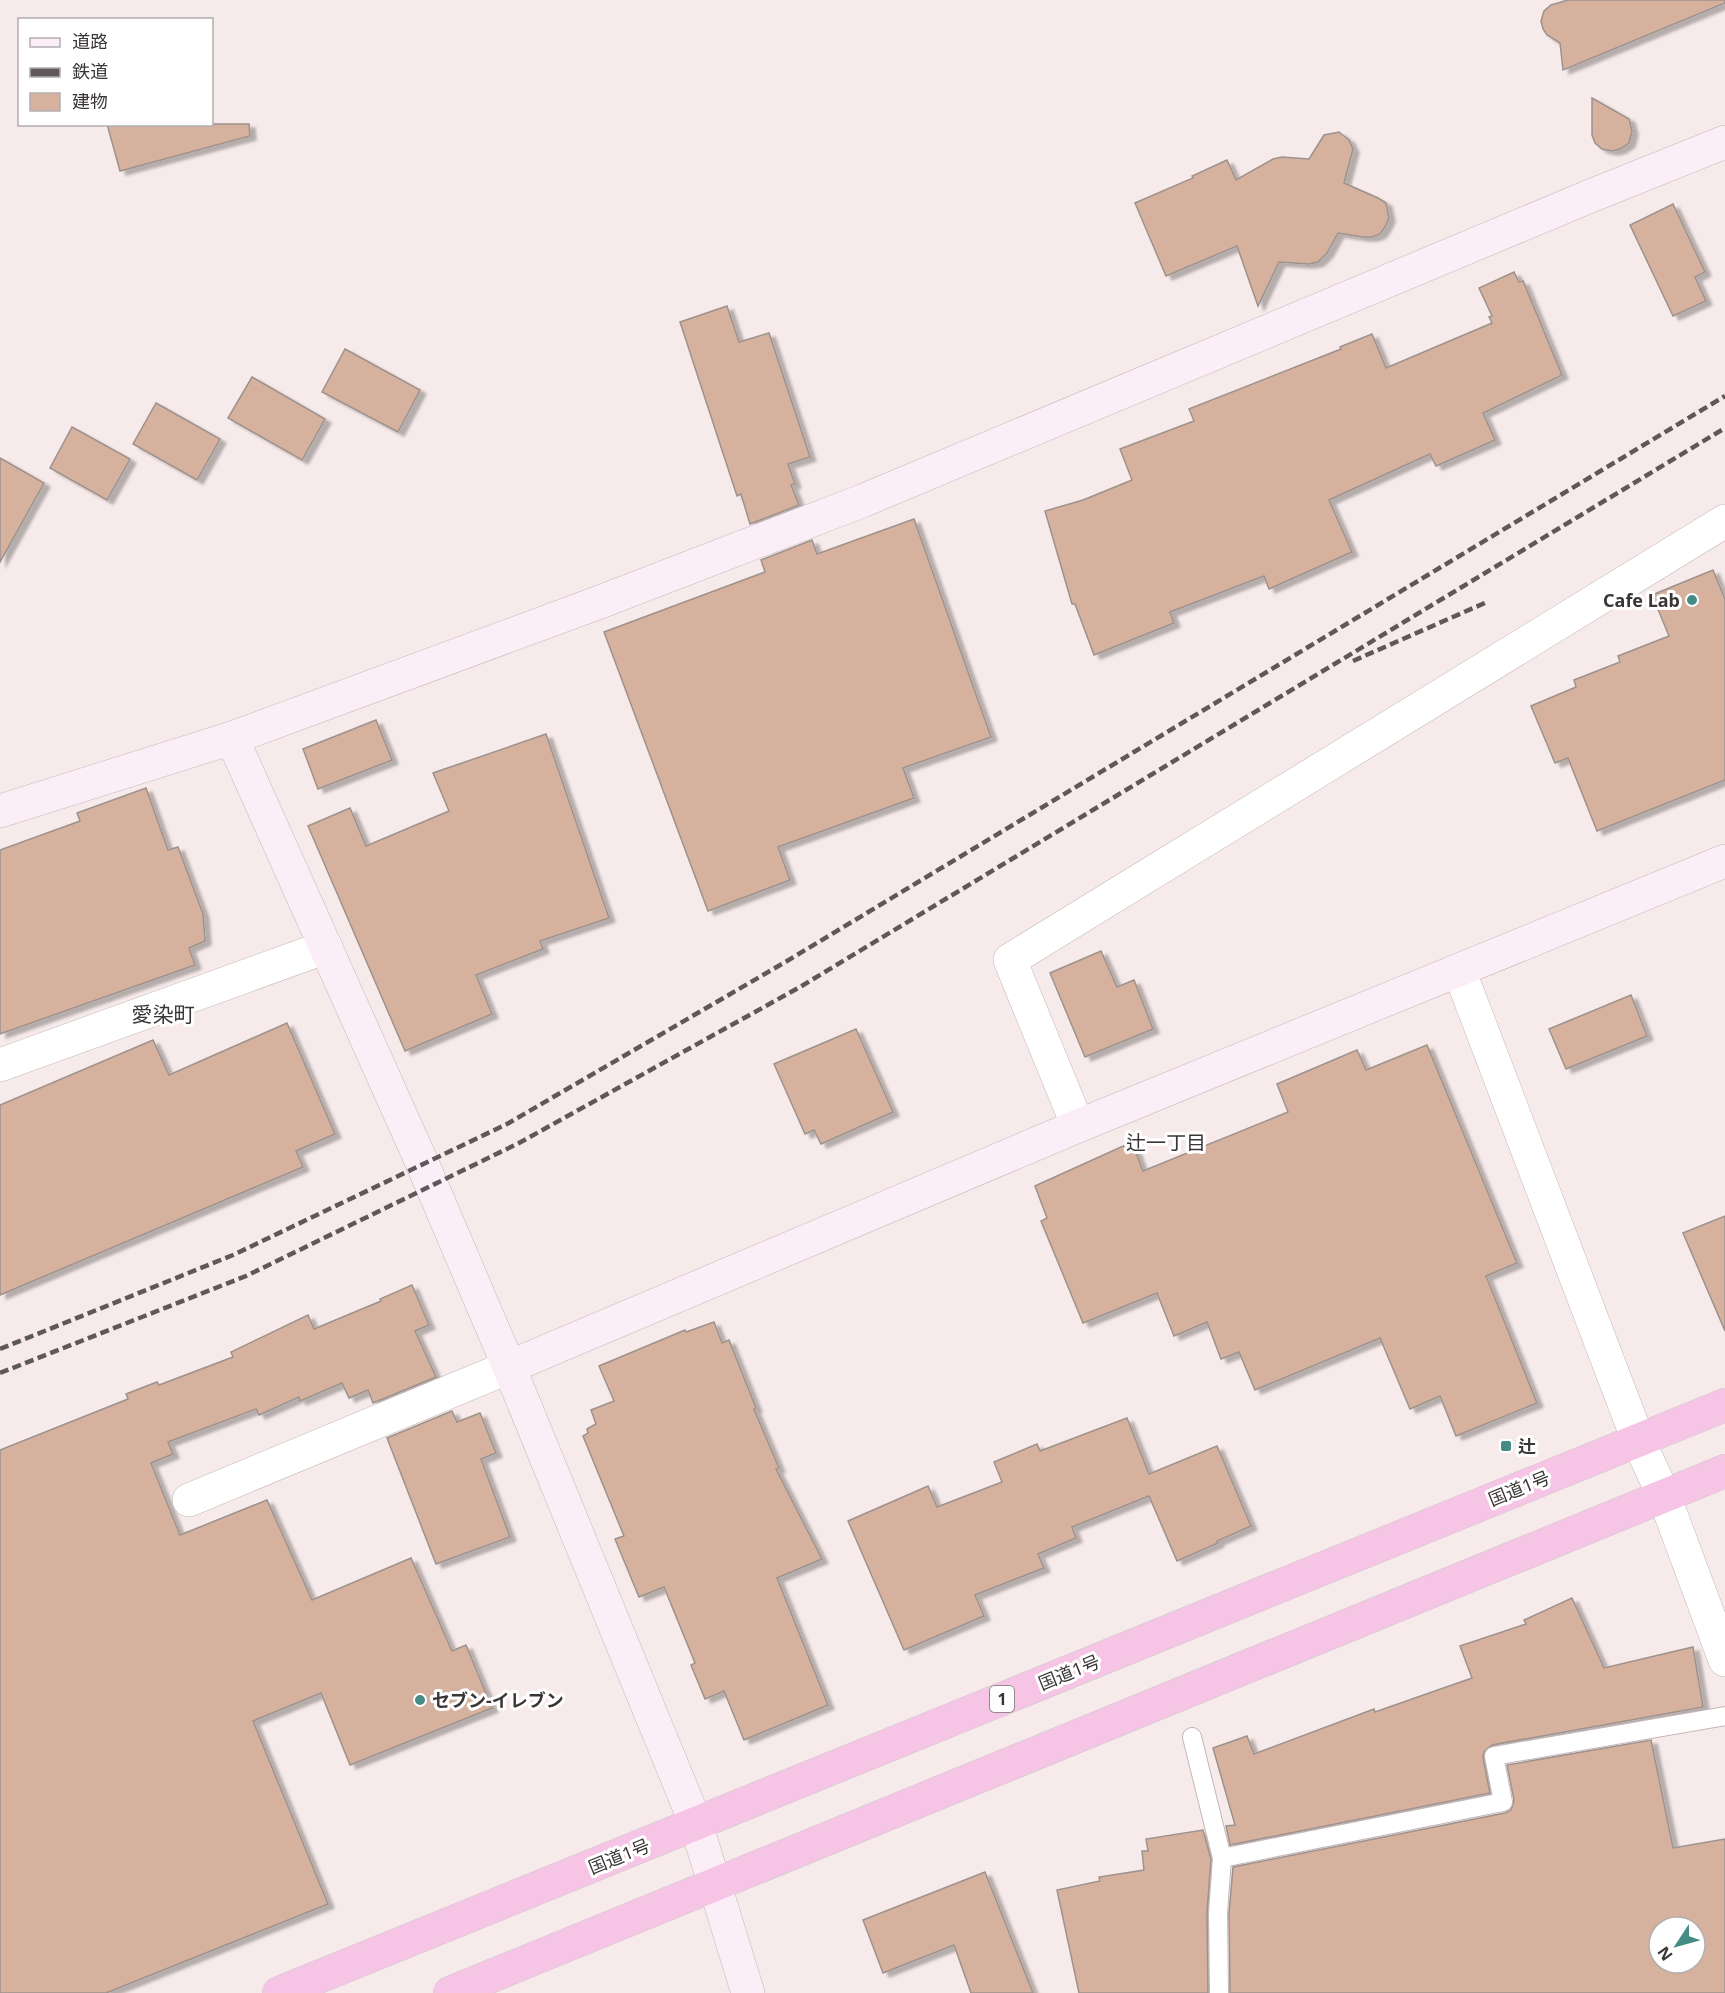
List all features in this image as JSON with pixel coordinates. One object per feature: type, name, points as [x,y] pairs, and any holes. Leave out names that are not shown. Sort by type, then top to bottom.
[{"type":"highway","name":"国道1号","points":[[279,1993],[1725,1405]]},
{"type":"highway","points":[[450,1993],[1725,1471]]},
{"type":"street","points":[[0,811],[232,738],[588,606],[862,501],[1588,197],[1725,142]]},
{"type":"street","points":[[1078,1126],[1010,960],[1725,520]]},
{"type":"street","points":[[232,738],[423,1165],[509,1366],[696,1824],[748,1993]]},
{"type":"street","points":[[189,1500],[1078,1126],[1725,861]]},
{"type":"street","points":[[0,1065],[326,947]]},
{"type":"street","points":[[1459,970],[1638,1440],[1664,1496],[1725,1660]]},
{"type":"lane","points":[[1222,1858],[1503,1802],[1494,1756],[1725,1716]]},
{"type":"lane","points":[[1192,1737],[1222,1858],[1218,1913],[1219,1993]]},
{"type":"building","points":[[1568,0],[1725,0],[1725,3],[1563,70],[1560,43],[1547,35],[1541,21],[1544,11],[1551,5]]},
{"type":"building","points":[[1592,98],[1629,119],[1632,131],[1629,143],[1612,151],[1602,149],[1595,143],[1592,135]]},
{"type":"building","points":[[249,124],[250,136],[120,171],[108,126]]},
{"type":"building","points":[[1339,132],[1349,140],[1353,149],[1344,183],[1386,203],[1389,218],[1380,234],[1363,237],[1338,233],[1327,253],[1318,262],[1309,264],[1279,262],[1258,306],[1237,246],[1166,276],[1135,203],[1193,178],[1192,176],[1227,160],[1236,180],[1273,159],[1282,157],[1309,159],[1324,135]]},
{"type":"building","points":[[1673,204],[1705,272],[1695,277],[1706,301],[1673,316],[1630,225]]},
{"type":"building","points":[[1514,272],[1519,282],[1523,281],[1562,375],[1483,413],[1495,440],[1436,466],[1430,454],[1329,500],[1352,552],[1269,589],[1264,576],[1170,612],[1174,623],[1094,655],[1075,604],[1072,604],[1045,511],[1083,500],[1132,480],[1120,449],[1194,421],[1189,409],[1341,349],[1340,347],[1372,334],[1386,368],[1492,323],[1489,317],[1492,316],[1479,288]]},
{"type":"building","points":[[727,306],[739,342],[769,333],[810,457],[788,464],[795,484],[791,485],[799,505],[750,524],[741,494],[737,496],[680,322]]},
{"type":"building","points":[[345,349],[420,390],[398,432],[322,392]]},
{"type":"building","points":[[252,377],[325,419],[302,460],[228,418]]},
{"type":"building","points":[[156,403],[220,439],[197,480],[133,444]]},
{"type":"building","points":[[72,427],[130,459],[107,500],[50,468]]},
{"type":"building","points":[[0,458],[44,483],[0,562]]},
{"type":"building","points":[[914,519],[991,737],[903,768],[914,798],[778,847],[790,880],[708,911],[604,632],[765,572],[761,560],[812,540],[817,554]]},
{"type":"building","points":[[1713,570],[1725,599],[1725,780],[1597,831],[1568,758],[1555,763],[1531,706],[1576,687],[1574,680],[1620,662],[1618,656],[1669,636],[1652,595]]},
{"type":"building","points":[[376,720],[392,760],[318,789],[303,749]]},
{"type":"building","points":[[546,734],[609,918],[540,941],[543,949],[476,975],[492,1014],[405,1051],[308,826],[350,808],[366,846],[449,811],[433,773]]},
{"type":"building","points":[[146,788],[168,850],[178,847],[203,914],[205,941],[189,948],[195,965],[0,1034],[0,850],[80,821],[77,813]]},
{"type":"building","points":[[1101,951],[1117,987],[1134,980],[1153,1029],[1085,1057],[1050,973]]},
{"type":"building","points":[[1631,995],[1647,1036],[1566,1069],[1549,1029]]},
{"type":"building","points":[[287,1023],[335,1134],[296,1151],[303,1167],[0,1295],[0,1105],[153,1040],[169,1075]]},
{"type":"building","points":[[856,1029],[893,1112],[821,1144],[814,1130],[805,1134],[774,1064]]},
{"type":"building","points":[[1427,1045],[1517,1263],[1486,1276],[1537,1403],[1456,1436],[1440,1396],[1410,1409],[1380,1338],[1255,1390],[1239,1352],[1221,1359],[1207,1322],[1174,1336],[1157,1293],[1083,1323],[1041,1221],[1047,1218],[1035,1186],[1132,1142],[1143,1171],[1288,1112],[1277,1084],[1357,1050],[1366,1070]]},
{"type":"building","points":[[1725,1216],[1725,1331],[1683,1233]]},
{"type":"building","points":[[412,1285],[429,1325],[415,1331],[436,1377],[373,1403],[368,1390],[349,1398],[342,1383],[300,1401],[299,1397],[259,1415],[256,1409],[168,1442],[173,1454],[151,1463],[180,1535],[267,1500],[312,1600],[411,1558],[452,1651],[466,1645],[492,1708],[350,1765],[321,1693],[253,1721],[328,1904],[106,1993],[0,1993],[0,1450],[128,1399],[126,1394],[157,1382],[159,1385],[233,1357],[231,1352],[308,1315],[314,1329],[381,1301],[380,1299]]},
{"type":"building","points":[[714,1322],[722,1343],[729,1340],[756,1408],[754,1409],[779,1468],[776,1469],[822,1559],[777,1578],[828,1705],[744,1740],[724,1691],[705,1699],[691,1665],[695,1663],[664,1587],[639,1597],[615,1539],[624,1536],[583,1436],[588,1433],[587,1429],[596,1424],[591,1410],[614,1401],[599,1366],[685,1330],[686,1332]]},
{"type":"building","points":[[452,1411],[457,1422],[480,1413],[496,1453],[481,1459],[510,1537],[436,1564],[387,1438]]},
{"type":"building","points":[[1127,1418],[1149,1474],[1217,1446],[1251,1526],[1177,1561],[1149,1496],[1072,1527],[1076,1538],[1038,1554],[1044,1568],[975,1595],[984,1616],[904,1650],[848,1521],[928,1486],[937,1507],[1002,1482],[994,1462],[1037,1444],[1040,1451]]},
{"type":"building","points":[[1572,1598],[1604,1668],[1693,1647],[1703,1707],[1492,1745],[1484,1752],[1483,1758],[1490,1793],[1230,1845],[1226,1826],[1235,1825],[1213,1748],[1247,1736],[1254,1754],[1374,1709],[1375,1712],[1472,1678],[1460,1646],[1526,1624],[1524,1620]]},
{"type":"building","points":[[1651,1740],[1673,1848],[1725,1839],[1725,1993],[1230,1993],[1229,1913],[1233,1867],[1505,1813],[1511,1810],[1514,1800],[1507,1765]]},
{"type":"building","points":[[1203,1830],[1211,1859],[1207,1913],[1208,1993],[1079,1993],[1057,1890],[1100,1881],[1099,1877],[1144,1870],[1142,1851],[1148,1851],[1146,1839]]},
{"type":"building","points":[[985,1872],[1033,1993],[971,1993],[954,1945],[883,1973],[863,1920]]},
{"type":"railway","points":[[0,1349],[233,1255],[507,1124],[787,961],[1725,396]]},
{"type":"railway","points":[[0,1373],[246,1276],[519,1143],[800,987],[1725,428]]},
{"type":"railway","points":[[1353,661],[1487,602]]},
{"type":"place","name":"Cafe Lab","points":[[1692,600]]},
{"type":"place","name":"辻","points":[[1506,1446]]},
{"type":"place","name":"セブン-イレブン","points":[[420,1700]]},
{"type":"district","name":"愛染町","points":[[163,1014]]},
{"type":"district","name":"辻一丁目","points":[[1166,1142]]}]
